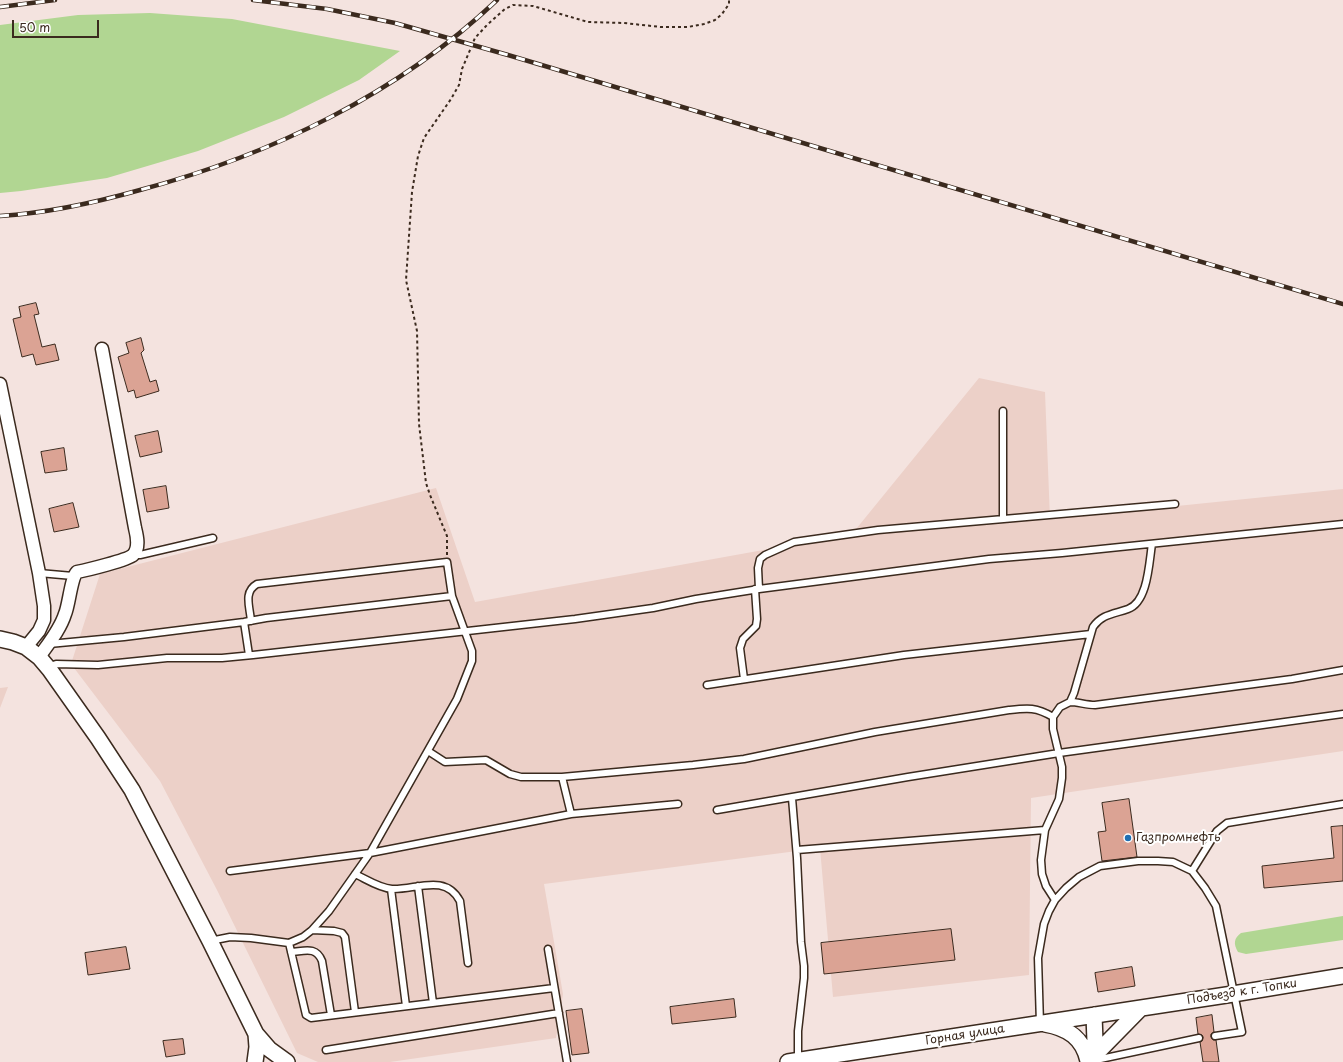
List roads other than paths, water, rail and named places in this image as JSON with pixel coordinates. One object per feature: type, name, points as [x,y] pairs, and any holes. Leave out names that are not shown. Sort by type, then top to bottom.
[{"type":"street","points":[[43,662],[48,644],[65,616],[69,604],[73,576],[77,572],[126,559],[134,555],[137,547],[137,540],[102,349]]},
{"type":"street","points":[[0,384],[39,574],[44,606],[44,620],[40,631],[26,647]]},
{"type":"street","points":[[0,639],[14,642],[26,647],[43,662],[98,738],[132,790],[256,1034],[269,1049],[287,1062]]},
{"type":"street","name":"Подъезд к г. Топки","points":[[1141,1008],[1343,976]]},
{"type":"street","points":[[1088,1062],[1141,1008]]},
{"type":"street","name":"Горная улица","points":[[793,1061],[1141,1008]]},
{"type":"street","points":[[1088,1062],[1095,1042],[1094,1015]]},
{"type":"street","points":[[1040,1024],[1057,1026],[1071,1034],[1086,1050],[1088,1062]]},
{"type":"street","points":[[255,1062],[257,1048],[256,1034]]},
{"type":"lane","points":[[1003,411],[1003,519]]},
{"type":"lane","points":[[744,679],[740,648],[743,639],[756,626],[758,568],[760,559],[765,555],[794,542],[878,530],[1175,504]]},
{"type":"lane","points":[[43,662],[56,664],[98,665],[167,658],[222,658],[575,619],[653,608],[696,598],[757,589],[989,559],[1343,524]]},
{"type":"lane","points":[[134,555],[140,555],[213,538]]},
{"type":"lane","points":[[1070,702],[1074,694],[1093,627],[1097,621],[1107,615],[1136,606],[1141,597],[1147,578],[1152,544]]},
{"type":"lane","points":[[210,941],[230,937],[252,938],[289,943],[303,937],[312,930],[329,910],[370,853],[457,699],[472,661],[472,651],[452,596],[447,562],[258,584],[251,588],[248,594],[252,621]]},
{"type":"lane","points":[[39,574],[73,576]]},
{"type":"lane","points":[[48,644],[116,638],[266,618],[452,596]]},
{"type":"lane","points":[[244,622],[249,655]]},
{"type":"lane","points":[[708,685],[904,655],[1091,634]]},
{"type":"lane","points":[[1055,900],[1046,886],[1042,874],[1041,860],[1045,830],[1059,800],[1061,789],[1062,767],[1053,729],[1053,717],[1060,707],[1070,702],[1095,705],[1292,679],[1343,670]]},
{"type":"lane","points":[[428,751],[445,762],[486,760],[510,774],[562,778],[744,759],[875,732],[1009,710],[1029,708],[1042,710],[1053,717]]},
{"type":"lane","points":[[717,810],[1059,753],[1343,714]]},
{"type":"lane","points":[[562,778],[571,814]]},
{"type":"lane","points":[[792,798],[797,850],[801,942],[804,966],[798,1031],[793,1061]]},
{"type":"lane","points":[[230,871],[370,853],[571,814],[678,804]]},
{"type":"lane","points":[[1192,871],[1217,831],[1227,823],[1343,804]]},
{"type":"lane","points":[[797,850],[1045,830]]},
{"type":"lane","points":[[1040,1024],[1038,958],[1044,924],[1055,900],[1079,877],[1100,866],[1138,860],[1173,862],[1192,871],[1216,906],[1242,1032],[1215,1036]]},
{"type":"lane","points":[[355,874],[378,885],[391,889],[438,885],[445,887],[456,894],[460,901],[468,963]]},
{"type":"lane","points":[[418,886],[433,1003]]},
{"type":"lane","points":[[391,889],[406,1006]]},
{"type":"lane","points":[[312,930],[334,931],[342,933],[345,937],[355,1012]]},
{"type":"lane","points":[[289,943],[306,1015],[311,1018],[554,988]]},
{"type":"lane","points":[[548,949],[567,1062]]},
{"type":"lane","points":[[291,952],[315,951],[319,954],[322,962],[331,1015]]},
{"type":"lane","points":[[326,1050],[558,1013]]},
{"type":"lane","points":[[1088,1062],[1199,1038]]},
{"type":"railway","points":[[0,7],[55,0]]},
{"type":"railway","points":[[253,0],[327,9],[395,23],[508,55],[1343,304]]},
{"type":"railway","points":[[0,216],[53,210],[123,195],[189,176],[237,159],[284,139],[330,117],[375,92],[418,64],[459,34],[497,0]]},
{"type":"place","name":"Газпромнефть","points":[[1128,838]]}]
